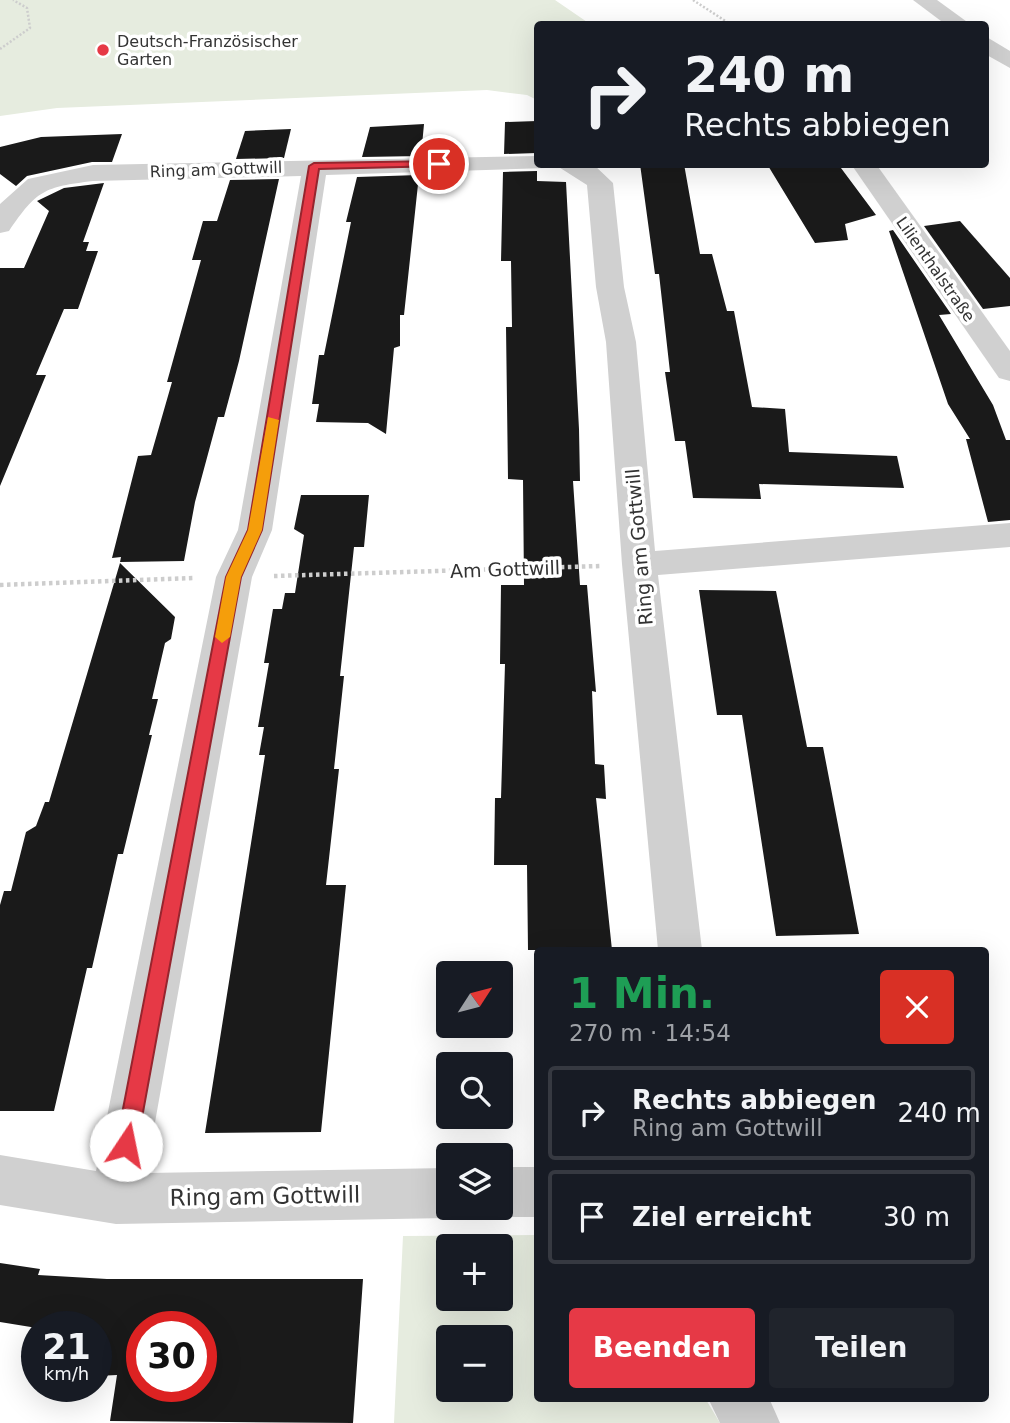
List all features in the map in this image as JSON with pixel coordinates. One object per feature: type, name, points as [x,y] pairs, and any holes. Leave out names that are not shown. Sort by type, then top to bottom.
[{"type":"street","points":[[923,0],[954,21]]},
{"type":"street","points":[[989,46],[1010,61]]},
{"type":"street","name":"Ring am Gottwill","points":[[0,225],[8,208],[24,189],[58,178],[93,173],[534,163]]},
{"type":"street","points":[[116,1199],[234,577],[255,530],[314,166]]},
{"type":"street","name":"Ring am Gottwill","points":[[577,168],[600,183],[610,287],[621,342],[639,565],[680,947]]},
{"type":"street","name":"Lilienthalstraße","points":[[866,168],[1010,373]]},
{"type":"street","points":[[639,565],[1010,535]]},
{"type":"street","name":"Ring am Gottwill","points":[[0,1180],[116,1199],[436,1193]]},
{"type":"street","points":[[513,1192],[534,1192]]},
{"type":"street","points":[[739,1402],[752,1423]]},
{"type":"path","points":[[0,49],[30,28],[27,8],[13,0]]},
{"type":"path","points":[[693,0],[725,21]]},
{"type":"path","name":"Am Gottwill","points":[[0,585],[639,565]]},
{"type":"shaded area","points":[[0,0],[555,0],[586,21],[534,21],[534,98],[527,95],[487,90],[57,108],[0,116]]},
{"type":"shaded area","points":[[513,1235],[534,1235],[534,1402],[707,1402],[720,1423],[394,1423],[403,1236],[436,1236],[436,1311],[513,1311]]},
{"type":"building","points":[[534,121],[534,153],[504,154],[505,122]]},
{"type":"building","points":[[424,124],[421,156],[362,157],[370,127]]},
{"type":"building","points":[[291,129],[284,158],[236,159],[245,131]]},
{"type":"building","points":[[122,134],[112,162],[92,162],[27,176],[16,186],[0,174],[0,147],[41,137]]},
{"type":"building","points":[[641,168],[685,168],[700,254],[712,254],[727,311],[734,311],[752,407],[785,409],[789,452],[897,456],[904,488],[759,484],[761,499],[693,498],[685,441],[675,441],[665,372],[670,372],[659,274],[655,274]]},
{"type":"building","points":[[769,168],[841,168],[876,215],[845,224],[848,240],[815,243]]},
{"type":"building","points":[[537,171],[537,181],[566,182],[579,429],[580,481],[573,481],[580,585],[587,585],[596,692],[592,691],[595,764],[604,765],[606,799],[596,798],[612,947],[534,947],[534,950],[528,950],[527,865],[494,865],[495,798],[501,798],[505,664],[500,664],[501,585],[524,585],[523,480],[508,479],[506,327],[512,327],[511,261],[501,261],[503,172]]},
{"type":"building","points":[[419,175],[404,315],[400,315],[400,346],[394,348],[386,434],[368,423],[316,422],[319,404],[312,404],[319,355],[324,355],[351,222],[346,222],[357,177]]},
{"type":"building","points":[[279,179],[239,361],[224,417],[218,417],[195,502],[184,561],[120,562],[121,557],[112,558],[138,456],[151,455],[172,382],[167,382],[201,260],[192,260],[203,221],[217,221],[230,180]]},
{"type":"building","points":[[104,183],[83,242],[89,242],[86,251],[98,251],[78,309],[64,309],[36,375],[46,375],[0,486],[0,268],[24,268],[49,211],[37,201],[64,188]]},
{"type":"building","points":[[960,221],[1010,278],[1010,306],[983,309],[924,226]]},
{"type":"building","points":[[893,230],[951,314],[939,315],[993,405],[1006,440],[1010,440],[1010,520],[988,522],[966,439],[970,439],[948,404],[889,231]]},
{"type":"building","points":[[301,495],[369,495],[364,547],[354,547],[340,676],[344,676],[334,769],[339,769],[326,885],[346,885],[321,1132],[205,1133],[265,755],[259,755],[264,727],[258,727],[269,663],[264,663],[273,609],[282,609],[285,593],[295,593],[304,535],[294,529]]},
{"type":"building","points":[[120,563],[175,617],[171,639],[165,643],[152,699],[158,699],[149,735],[152,735],[123,854],[118,854],[92,968],[87,968],[54,1111],[0,1111],[0,905],[4,891],[11,891],[26,832],[36,826],[45,802],[49,802]]},
{"type":"building","points":[[699,590],[776,591],[807,747],[823,747],[859,934],[776,936],[742,715],[717,715]]},
{"type":"building","points":[[0,1263],[40,1269],[38,1275],[107,1279],[363,1279],[353,1423],[110,1421],[117,1375],[112,1375],[112,1311],[21,1311],[21,1325],[0,1322]]},
{"type":"slow traffic","points":[[222,637],[234,577],[255,530],[273,420]]},
{"type":"place","name":"Deutsch-Französischer Garten","points":[[103,50]]},
{"type":"route","points":[[126,1145],[234,577],[255,530],[314,166],[439,164]]}]
